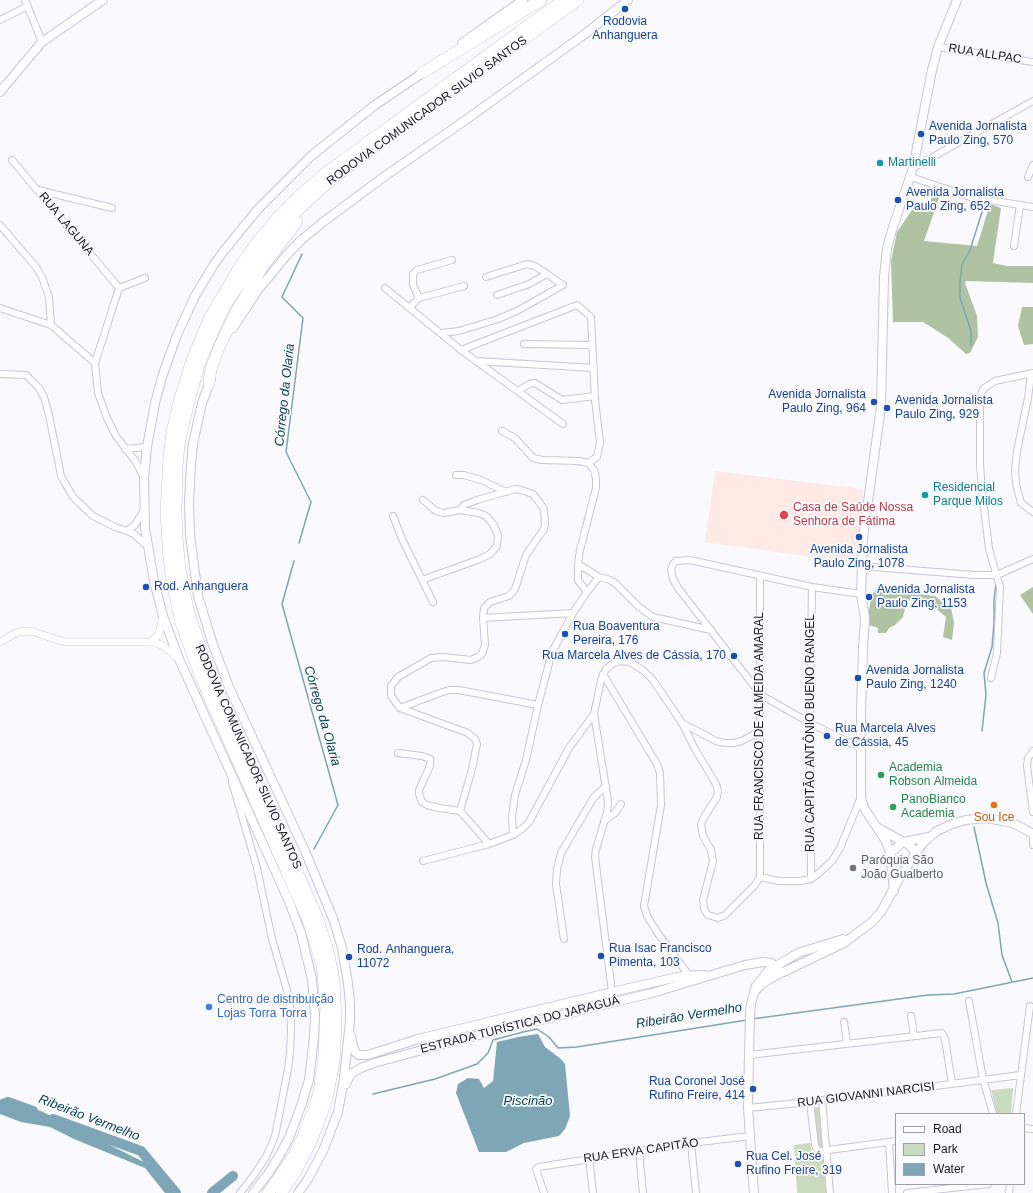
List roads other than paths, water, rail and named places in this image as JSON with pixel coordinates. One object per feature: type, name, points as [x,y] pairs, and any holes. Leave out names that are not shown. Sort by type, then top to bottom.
[{"type":"highway","points":[[422,73],[541,0]]},
{"type":"highway","name":"RODOVIA COMUNICADOR SILVIO SANTOS","points":[[268,1193],[292,1158],[303,1137],[319,1093],[324,1056],[326,1004],[322,965],[308,920],[202,680],[181,623],[172,581],[166,512],[172,432],[179,402],[192,360],[212,313],[239,268],[277,218],[300,195],[328,171],[563,0]]},
{"type":"highway","name":"RODOVIA COMUNICADOR SILVIO SANTOS","points":[[281,1193],[295,1173],[311,1142],[326,1102],[331,1080],[335,1045],[336,1023],[334,980],[328,951],[317,917],[292,857],[209,672],[194,631],[184,591],[177,539],[177,467],[189,400],[200,362],[223,310],[240,281],[267,245],[295,213],[326,184],[374,147],[578,0]]},
{"type":"highway","points":[[209,383],[210,369],[218,350],[226,332],[255,279],[286,236],[318,197],[326,184]]},
{"type":"main road","points":[[0,92],[42,42],[103,0]]},
{"type":"main road","points":[[253,1193],[268,1174],[289,1138],[301,1106],[311,1066],[315,1017],[312,979],[301,933],[288,899],[179,658],[163,616],[154,581],[145,528],[144,510],[144,478],[147,447],[155,403],[163,374],[177,335],[199,290],[223,252],[258,209],[311,156],[364,113],[523,0]]},
{"type":"main road","points":[[298,1193],[308,1179],[328,1140],[342,1096],[350,1022],[348,983],[342,948],[334,921],[305,851],[229,687],[212,642],[198,596],[190,535],[189,502],[193,444],[202,403],[221,350],[229,334],[258,290],[299,242],[353,199],[585,34],[628,0]]},
{"type":"main road","points":[[894,890],[890,853],[886,841],[864,808],[861,797],[860,748],[864,632],[860,617],[862,605],[861,566],[866,509],[882,407],[884,277],[888,248],[893,226],[911,177],[938,47],[957,0]]},
{"type":"main road","points":[[890,853],[903,842],[929,837],[952,824],[966,820],[982,818],[1003,821],[1015,824],[1033,833]]},
{"type":"main road","points":[[877,828],[903,842],[916,853]]},
{"type":"main road","points":[[745,966],[754,967],[772,975],[854,937],[872,922],[881,912],[900,877],[929,837]]},
{"type":"main road","points":[[893,872],[896,876],[900,877]]},
{"type":"main road","points":[[772,975],[776,966],[798,953],[854,937]]},
{"type":"main road","name":"ESTRADA TURÍSTICA DO JARAGUÁ","points":[[350,1022],[353,1048],[356,1053],[364,1056],[418,1038],[612,992],[691,979],[768,962],[798,953]]},
{"type":"main road","points":[[768,962],[776,966]]},
{"type":"main road","points":[[754,1193],[748,1108],[750,1014],[756,986],[778,970],[776,966]]},
{"type":"main road","name":"ESTRADA TURÍSTICA DO JARAGUÁ","points":[[342,1096],[349,1077],[356,1070],[368,1065],[459,1040],[614,1003],[691,979]]},
{"type":"street","points":[[0,20],[27,3],[42,42]]},
{"type":"street","name":"RUA ALLPAC","points":[[938,47],[1033,62]]},
{"type":"street","points":[[913,168],[1033,100]]},
{"type":"street","name":"RUA LAGUNA","points":[[12,160],[120,288]]},
{"type":"street","points":[[1028,177],[1033,165]]},
{"type":"street","points":[[911,177],[970,197],[1033,207]]},
{"type":"street","points":[[38,190],[112,208]]},
{"type":"street","points":[[48,203],[55,194]]},
{"type":"street","points":[[1014,246],[1020,205]]},
{"type":"street","points":[[0,225],[36,267],[42,277],[48,297],[51,325]]},
{"type":"street","points":[[419,298],[413,285],[413,274],[417,270],[452,260]]},
{"type":"street","points":[[440,333],[459,331],[498,319],[517,311],[563,285],[535,266],[526,264],[486,277]]},
{"type":"street","points":[[497,295],[529,284],[547,274]]},
{"type":"street","points":[[144,478],[136,462],[116,436],[102,406],[96,381],[95,363],[120,288],[145,278]]},
{"type":"street","points":[[409,308],[419,298],[464,286]]},
{"type":"street","points":[[385,288],[461,350],[563,424]]},
{"type":"street","points":[[461,350],[578,305],[591,317],[595,396],[600,443],[597,457],[588,463]]},
{"type":"street","points":[[0,308],[51,325],[95,363]]},
{"type":"street","points":[[524,344],[592,345]]},
{"type":"street","points":[[476,361],[594,368]]},
{"type":"street","points":[[0,374],[26,375],[40,388],[49,415],[57,464],[61,476],[73,497],[93,516],[134,534],[148,547]]},
{"type":"street","points":[[991,678],[997,654],[1000,587],[989,549],[982,491],[980,464],[981,394],[983,389],[995,381],[1032,374],[1017,451],[1015,470],[1016,484],[1021,503],[1033,512]]},
{"type":"street","points":[[518,391],[528,384],[535,383],[562,400],[595,396]]},
{"type":"street","points":[[502,431],[514,438],[527,453],[537,460],[579,461],[588,463],[594,470],[596,479],[592,503],[580,550],[577,573],[578,580],[586,592]]},
{"type":"street","points":[[125,448],[147,447]]},
{"type":"street","points":[[456,475],[464,475],[481,480],[506,492]]},
{"type":"street","points":[[460,510],[464,505],[477,500],[515,489],[527,491],[533,494],[544,509],[546,523],[544,529],[526,555],[515,589],[506,598],[490,602],[484,608],[483,618],[485,645],[482,654],[472,660],[444,657],[431,658],[398,677],[390,689],[392,696],[400,708],[468,733],[475,739],[477,744],[472,769],[460,811]]},
{"type":"street","points":[[422,580],[490,554],[497,546],[498,535],[486,516],[479,513],[460,510],[443,513],[436,511],[423,500]]},
{"type":"street","points":[[127,531],[135,525],[144,510]]},
{"type":"street","points":[[393,516],[402,539],[433,602]]},
{"type":"street","points":[[861,566],[997,576],[1033,559]]},
{"type":"street","points":[[860,748],[810,723],[761,695],[678,588],[673,579],[671,570],[676,561],[690,560],[812,587],[861,594]]},
{"type":"street","points":[[578,564],[599,577],[615,583],[639,607],[652,617],[711,630]]},
{"type":"street","name":"RUA FRANCISCO DE ALMEIDA AMARAL","points":[[760,576],[760,877]]},
{"type":"street","points":[[513,835],[512,817],[515,795],[526,760],[538,704],[552,652],[586,592],[599,577]]},
{"type":"street","name":"RUA CAPITÃO ANTÔNIO BUENO RANGEL","points":[[811,879],[810,723],[812,587]]},
{"type":"street","points":[[483,618],[573,613]]},
{"type":"street","points":[[151,642],[158,634],[163,616]]},
{"type":"street","points":[[0,642],[18,632],[26,631],[34,632],[64,642],[151,642],[162,645],[179,658]]},
{"type":"street","points":[[614,1003],[595,857],[608,802],[594,714],[597,694],[606,669],[614,663],[621,661],[630,662],[638,666],[654,680],[682,723],[695,749],[713,779],[718,791],[717,797],[701,824],[704,836],[711,850],[713,861],[703,900],[704,909],[713,917],[718,918],[725,915],[755,885],[760,877],[790,882],[811,879],[819,873],[832,861],[840,848],[861,797]]},
{"type":"street","points":[[603,674],[657,764],[661,783],[661,805],[644,906],[647,916],[659,935],[691,979]]},
{"type":"street","points":[[400,708],[449,690],[459,690],[538,704]]},
{"type":"street","points":[[423,861],[489,844],[513,835],[529,822],[569,748],[594,714]]},
{"type":"street","points":[[682,723],[716,741],[725,743],[742,741],[760,731]]},
{"type":"street","points":[[1033,750],[1028,758],[1027,766],[1033,812]]},
{"type":"street","points":[[398,754],[422,756],[430,760],[430,766],[419,794],[422,802],[439,808],[460,811],[489,844]]},
{"type":"street","points":[[227,764],[257,868],[273,945],[287,990],[290,1004],[291,1030],[288,1070],[275,1136],[266,1157],[240,1193]]},
{"type":"street","points":[[564,938],[556,884],[557,869],[561,853],[594,797],[606,786]]},
{"type":"street","points":[[604,821],[615,813],[621,804]]},
{"type":"street","points":[[1033,833],[1033,845]]},
{"type":"street","points":[[969,1001],[983,1079],[993,1113]]},
{"type":"street","points":[[1016,1113],[1030,1006]]},
{"type":"street","points":[[911,1016],[914,1036]]},
{"type":"street","points":[[844,1022],[846,1043]]},
{"type":"street","points":[[749,1055],[940,1032],[944,1034],[952,1084]]},
{"type":"street","name":"RUA GIOVANNI NARCISI","points":[[748,1108],[810,1102],[1021,1075]]},
{"type":"street","points":[[822,1100],[830,1193]]},
{"type":"street","points":[[810,1102],[816,1147],[818,1151],[895,1141]]},
{"type":"street","name":"RUA ERVA CAPITÃO","points":[[544,1193],[536,1168],[539,1166],[691,1143],[750,1136]]},
{"type":"street","points":[[889,1142],[892,1193]]},
{"type":"street","points":[[691,1143],[696,1193]]},
{"type":"street","points":[[639,1151],[643,1193]]},
{"type":"street","points":[[589,1158],[593,1193]]},
{"type":"street","points":[[907,1193],[979,1185]]},
{"type":"water","name":"Piscinão","points":[[538,1034],[545,1047],[561,1059],[565,1064],[570,1116],[565,1129],[559,1136],[524,1143],[506,1152],[479,1152],[456,1093],[458,1084],[468,1078],[479,1079],[484,1088],[493,1081],[497,1042]]},
{"type":"water","name":"Ribeirão Vermelho","points":[[0,1105],[25,1107],[41,1111],[148,1164],[178,1193],[165,1193],[145,1168],[74,1139],[50,1127],[21,1122],[0,1114]]},
{"type":"waterway","points":[[971,346],[971,331],[960,298],[960,282],[962,264],[970,250],[982,212]]},
{"type":"waterway","name":"Córrego da Olaria","points":[[299,543],[311,502],[286,452],[303,318],[282,297],[302,254]]},
{"type":"waterway","name":"Córrego da Olaria","points":[[294,561],[282,604],[338,805],[314,849]]},
{"type":"waterway","points":[[982,731],[986,695],[984,673],[992,647],[996,583]]},
{"type":"waterway","points":[[974,827],[986,883],[998,923],[1002,955],[1012,982]]},
{"type":"waterway","name":"Ribeirão Vermelho","points":[[752,1019],[928,995],[954,994],[1033,978]]},
{"type":"waterway","name":"Ribeirão Vermelho","points":[[373,1094],[435,1079],[477,1064],[488,1053],[493,1040],[537,1029],[549,1037],[558,1048],[577,1047],[747,1020]]},
{"type":"waterway","name":"Ribeirão Vermelho","points":[[0,1105],[8,1102],[33,1111]]},
{"type":"waterway","name":"Ribeirão Vermelho","points":[[53,1119],[141,1151],[176,1193]]},
{"type":"waterway","name":"Ribeirão Vermelho","points":[[212,1193],[233,1176]]},
{"type":"place","name":"Rodovia Anhanguera","points":[[625,9]]},
{"type":"place","name":"Avenida Jornalista Paulo Zing, 570","points":[[921,134]]},
{"type":"place","name":"Martinelli","points":[[880,163]]},
{"type":"place","name":"Avenida Jornalista Paulo Zing, 652","points":[[898,200]]},
{"type":"place","name":"Avenida Jornalista Paulo Zing, 964","points":[[874,402]]},
{"type":"place","name":"Avenida Jornalista Paulo Zing, 929","points":[[887,408]]},
{"type":"place","name":"Residencial Parque Milos","points":[[925,495]]},
{"type":"place","name":"Casa de Saúde Nossa Senhora de Fátima","points":[[784,515]]},
{"type":"place","name":"Avenida Jornalista Paulo Zing, 1078","points":[[859,537]]},
{"type":"place","name":"Rod. Anhanguera","points":[[146,587]]},
{"type":"place","name":"Avenida Jornalista Paulo Zing, 1153","points":[[869,597]]},
{"type":"place","name":"Rua Boaventura Pereira, 176","points":[[565,634]]},
{"type":"place","name":"Rua Marcela Alves de Cássia, 170","points":[[734,656]]},
{"type":"place","name":"Avenida Jornalista Paulo Zing, 1240","points":[[858,678]]},
{"type":"place","name":"Rua Marcela Alves de Cássia, 45","points":[[827,736]]},
{"type":"place","name":"Academia Robson Almeida","points":[[881,775]]},
{"type":"place","name":"Sou Ice","points":[[994,805]]},
{"type":"place","name":"PanoBianco Academia","points":[[893,807]]},
{"type":"place","name":"Paróquia São João Gualberto","points":[[853,868]]},
{"type":"place","name":"Rua Isac Francisco Pimenta, 103","points":[[601,956]]},
{"type":"place","name":"Rod. Anhanguera, 11072","points":[[349,957]]},
{"type":"place","name":"Centro de distribuição Lojas Torra Torra","points":[[209,1007]]},
{"type":"place","name":"Rua Coronel José Rufino Freire, 414","points":[[753,1089]]},
{"type":"place","name":"Rua Cel. José Rufino Freire, 319","points":[[738,1164]]}]
